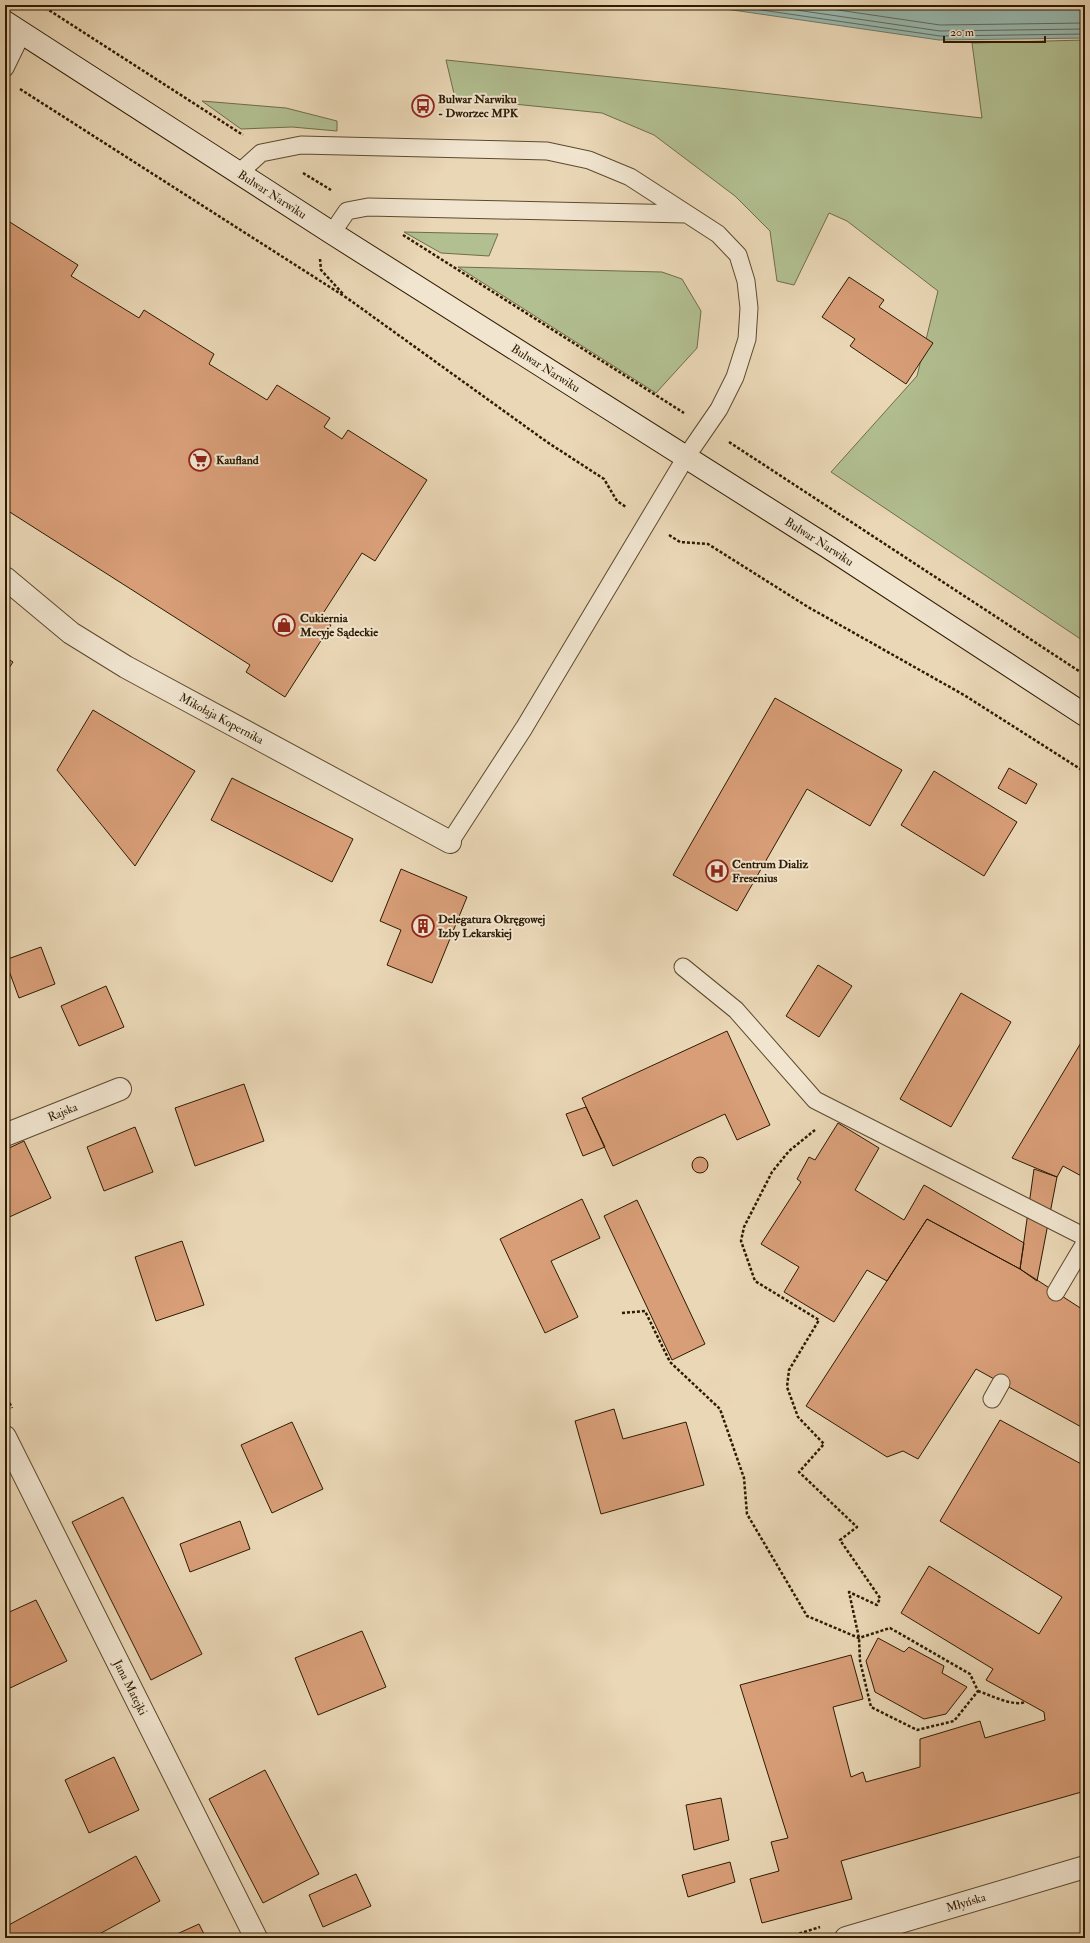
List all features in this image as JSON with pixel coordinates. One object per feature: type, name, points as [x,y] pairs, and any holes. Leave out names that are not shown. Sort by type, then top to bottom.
[{"type":"street","name":"Bulwar Narwiku","points":[[13,28],[240,172],[332,233],[686,457],[1085,715]]},
{"type":"street","name":"Mikołaja Kopernika","points":[[5,578],[71,633],[126,667],[450,842]]},
{"type":"street","name":"Rajska","points":[[5,1135],[120,1089]]},
{"type":"street","name":"Jana Matejki","points":[[5,1438],[256,1938]]},
{"type":"street","name":"Młyńska","points":[[846,1938],[1085,1867]]},
{"type":"lane","points":[[5,68],[13,28]]},
{"type":"lane","points":[[240,172],[261,153],[301,145],[547,152],[588,160],[630,177],[718,234],[738,255],[746,281],[749,308],[747,340],[735,377],[719,409],[686,457],[573,650],[450,842]]},
{"type":"lane","points":[[332,233],[347,211],[361,209],[687,214]]},
{"type":"lane","points":[[683,967],[736,1010],[815,1100],[1085,1237]]},
{"type":"lane","points":[[1056,1292],[1085,1243]]},
{"type":"lane","points":[[992,1399],[1001,1383]]},
{"type":"path","points":[[41,5],[268,152],[361,209]]},
{"type":"path","points":[[18,88],[347,298],[547,442],[604,479],[617,501]]},
{"type":"path","points":[[400,234],[706,427],[1085,675]]},
{"type":"path","points":[[680,542],[708,544],[808,607],[964,695],[1085,772]]},
{"type":"path","points":[[836,1111],[789,1151],[772,1172],[744,1228],[741,1242],[755,1281],[819,1320],[789,1370],[787,1388],[798,1417],[824,1444],[799,1472],[857,1527],[840,1540],[880,1598],[877,1605],[849,1592],[859,1638],[860,1661],[871,1707],[917,1730],[954,1721],[978,1691]]},
{"type":"path","points":[[622,1313],[644,1311],[670,1362],[720,1409],[744,1478],[747,1514],[807,1616],[859,1638],[890,1628],[970,1674],[978,1691],[1001,1700],[1021,1704],[1026,1702]]},
{"type":"green space","points":[[1085,40],[1085,642],[831,472],[917,376],[938,291],[847,221],[829,213],[794,285],[777,281],[770,231],[735,196],[654,135],[602,113],[455,98],[446,60],[719,88],[982,118],[972,43]]},
{"type":"green space","points":[[202,101],[286,108],[337,121],[337,131],[292,127],[241,129]]},
{"type":"green space","points":[[404,232],[498,234],[489,256],[441,253]]},
{"type":"green space","points":[[458,267],[662,272],[682,279],[701,311],[697,348],[656,393]]},
{"type":"water","points":[[698,5],[1085,5],[1085,38],[939,40]]},
{"type":"building","name":"Kaufland","points":[[5,219],[78,265],[71,276],[139,318],[144,310],[214,354],[209,364],[267,400],[277,385],[330,418],[324,427],[342,439],[348,430],[427,480],[375,561],[362,553],[320,618],[331,625],[285,697],[246,672],[250,665],[5,509]]},
{"type":"building","points":[[849,277],[884,300],[879,307],[933,343],[906,384],[850,346],[855,339],[822,317]]},
{"type":"building","points":[[5,657],[13,662],[5,674]]},
{"type":"building","points":[[775,698],[902,770],[870,826],[807,789],[737,911],[673,875]]},
{"type":"building","points":[[93,710],[195,771],[135,866],[57,770]]},
{"type":"building","points":[[1009,768],[1037,784],[1026,804],[998,788]]},
{"type":"building","points":[[934,771],[1017,822],[984,876],[901,825]]},
{"type":"building","points":[[232,778],[353,839],[332,882],[211,820]]},
{"type":"building","name":"Delegatura Okręgowej Izby Lekarskiej","points":[[401,869],[467,897],[432,983],[387,965],[401,930],[380,921]]},
{"type":"building","points":[[41,947],[55,984],[19,998],[5,960]]},
{"type":"building","points":[[818,965],[852,986],[819,1037],[786,1016]]},
{"type":"building","points":[[106,986],[124,1027],[79,1046],[61,1006]]},
{"type":"building","points":[[961,993],[1011,1022],[951,1127],[900,1099]]},
{"type":"building","points":[[727,1031],[770,1125],[737,1140],[725,1114],[613,1166],[582,1098]]},
{"type":"building","points":[[1085,1036],[1085,1178],[1063,1166],[1057,1177],[1012,1158]]},
{"type":"building","points":[[244,1084],[264,1141],[195,1166],[175,1108]]},
{"type":"building","points":[[586,1107],[605,1147],[583,1156],[566,1114]]},
{"type":"building","points":[[838,1123],[879,1148],[855,1190],[904,1220],[924,1185],[1024,1243],[1020,1269],[927,1219],[887,1281],[867,1270],[834,1322],[784,1292],[799,1267],[761,1244],[801,1182],[797,1179],[809,1157],[815,1160]]},
{"type":"building","points":[[135,1127],[153,1172],[104,1191],[87,1147]]},
{"type":"building","points":[[24,1141],[51,1198],[5,1219],[5,1150]]},
{"type":"building","points":[[700,1157],[707,1162],[708,1165],[703,1172],[700,1173],[693,1168],[692,1165],[697,1158]]},
{"type":"building","points":[[1034,1169],[1057,1177],[1037,1281],[1020,1269]]},
{"type":"building","points":[[582,1199],[600,1238],[551,1261],[578,1317],[545,1333],[500,1239]]},
{"type":"building","points":[[637,1200],[705,1344],[672,1360],[604,1216]]},
{"type":"building","points":[[927,1219],[1020,1269],[1085,1311],[1083,1320],[1085,1321],[1085,1429],[976,1369],[918,1459],[903,1451],[887,1457],[806,1406]]},
{"type":"building","points":[[182,1241],[204,1305],[156,1321],[135,1257]]},
{"type":"building","points":[[614,1409],[623,1439],[686,1422],[704,1485],[601,1514],[575,1421]]},
{"type":"building","points":[[1000,1420],[1085,1466],[1085,1791],[841,1861],[852,1899],[762,1923],[750,1879],[779,1871],[771,1842],[788,1838],[740,1685],[851,1655],[863,1699],[833,1707],[851,1777],[863,1772],[866,1782],[920,1767],[920,1739],[980,1721],[985,1738],[1045,1720],[1044,1712],[986,1680],[993,1669],[901,1613],[929,1566],[1039,1634],[1062,1597],[940,1521]]},
{"type":"building","points":[[292,1422],[323,1489],[272,1513],[241,1445]]},
{"type":"building","points":[[123,1497],[202,1654],[151,1680],[72,1522]]},
{"type":"building","points":[[240,1521],[250,1549],[190,1572],[180,1544]]},
{"type":"building","points":[[36,1600],[67,1661],[8,1689],[5,1684],[5,1614]]},
{"type":"building","points":[[362,1631],[386,1687],[318,1715],[295,1658]]},
{"type":"building","points":[[878,1638],[904,1652],[909,1647],[944,1666],[942,1673],[967,1687],[946,1714],[924,1719],[875,1692],[866,1661]]},
{"type":"building","points":[[114,1757],[139,1810],[89,1833],[65,1780]]},
{"type":"building","points":[[265,1770],[319,1874],[263,1903],[209,1799]]},
{"type":"building","points":[[721,1798],[729,1840],[694,1850],[686,1805]]},
{"type":"building","points":[[136,1856],[160,1901],[92,1938],[5,1938],[5,1927]]},
{"type":"building","points":[[730,1862],[735,1882],[688,1897],[682,1875]]},
{"type":"building","points":[[356,1874],[371,1906],[323,1927],[309,1895]]},
{"type":"building","points":[[199,1924],[206,1938],[168,1938]]},
{"type":"place","name":"Bulwar Narwiku - Dworzec MPK","points":[[423,106]]},
{"type":"place","name":"Kaufland","points":[[200,460]]},
{"type":"place","name":"Cukiernia Mecyje Sądeckie","points":[[284,625]]},
{"type":"place","name":"Centrum Dializ Fresenius","points":[[717,871]]},
{"type":"place","name":"Delegatura Okręgowej Izby Lekarskiej","points":[[423,926]]}]
